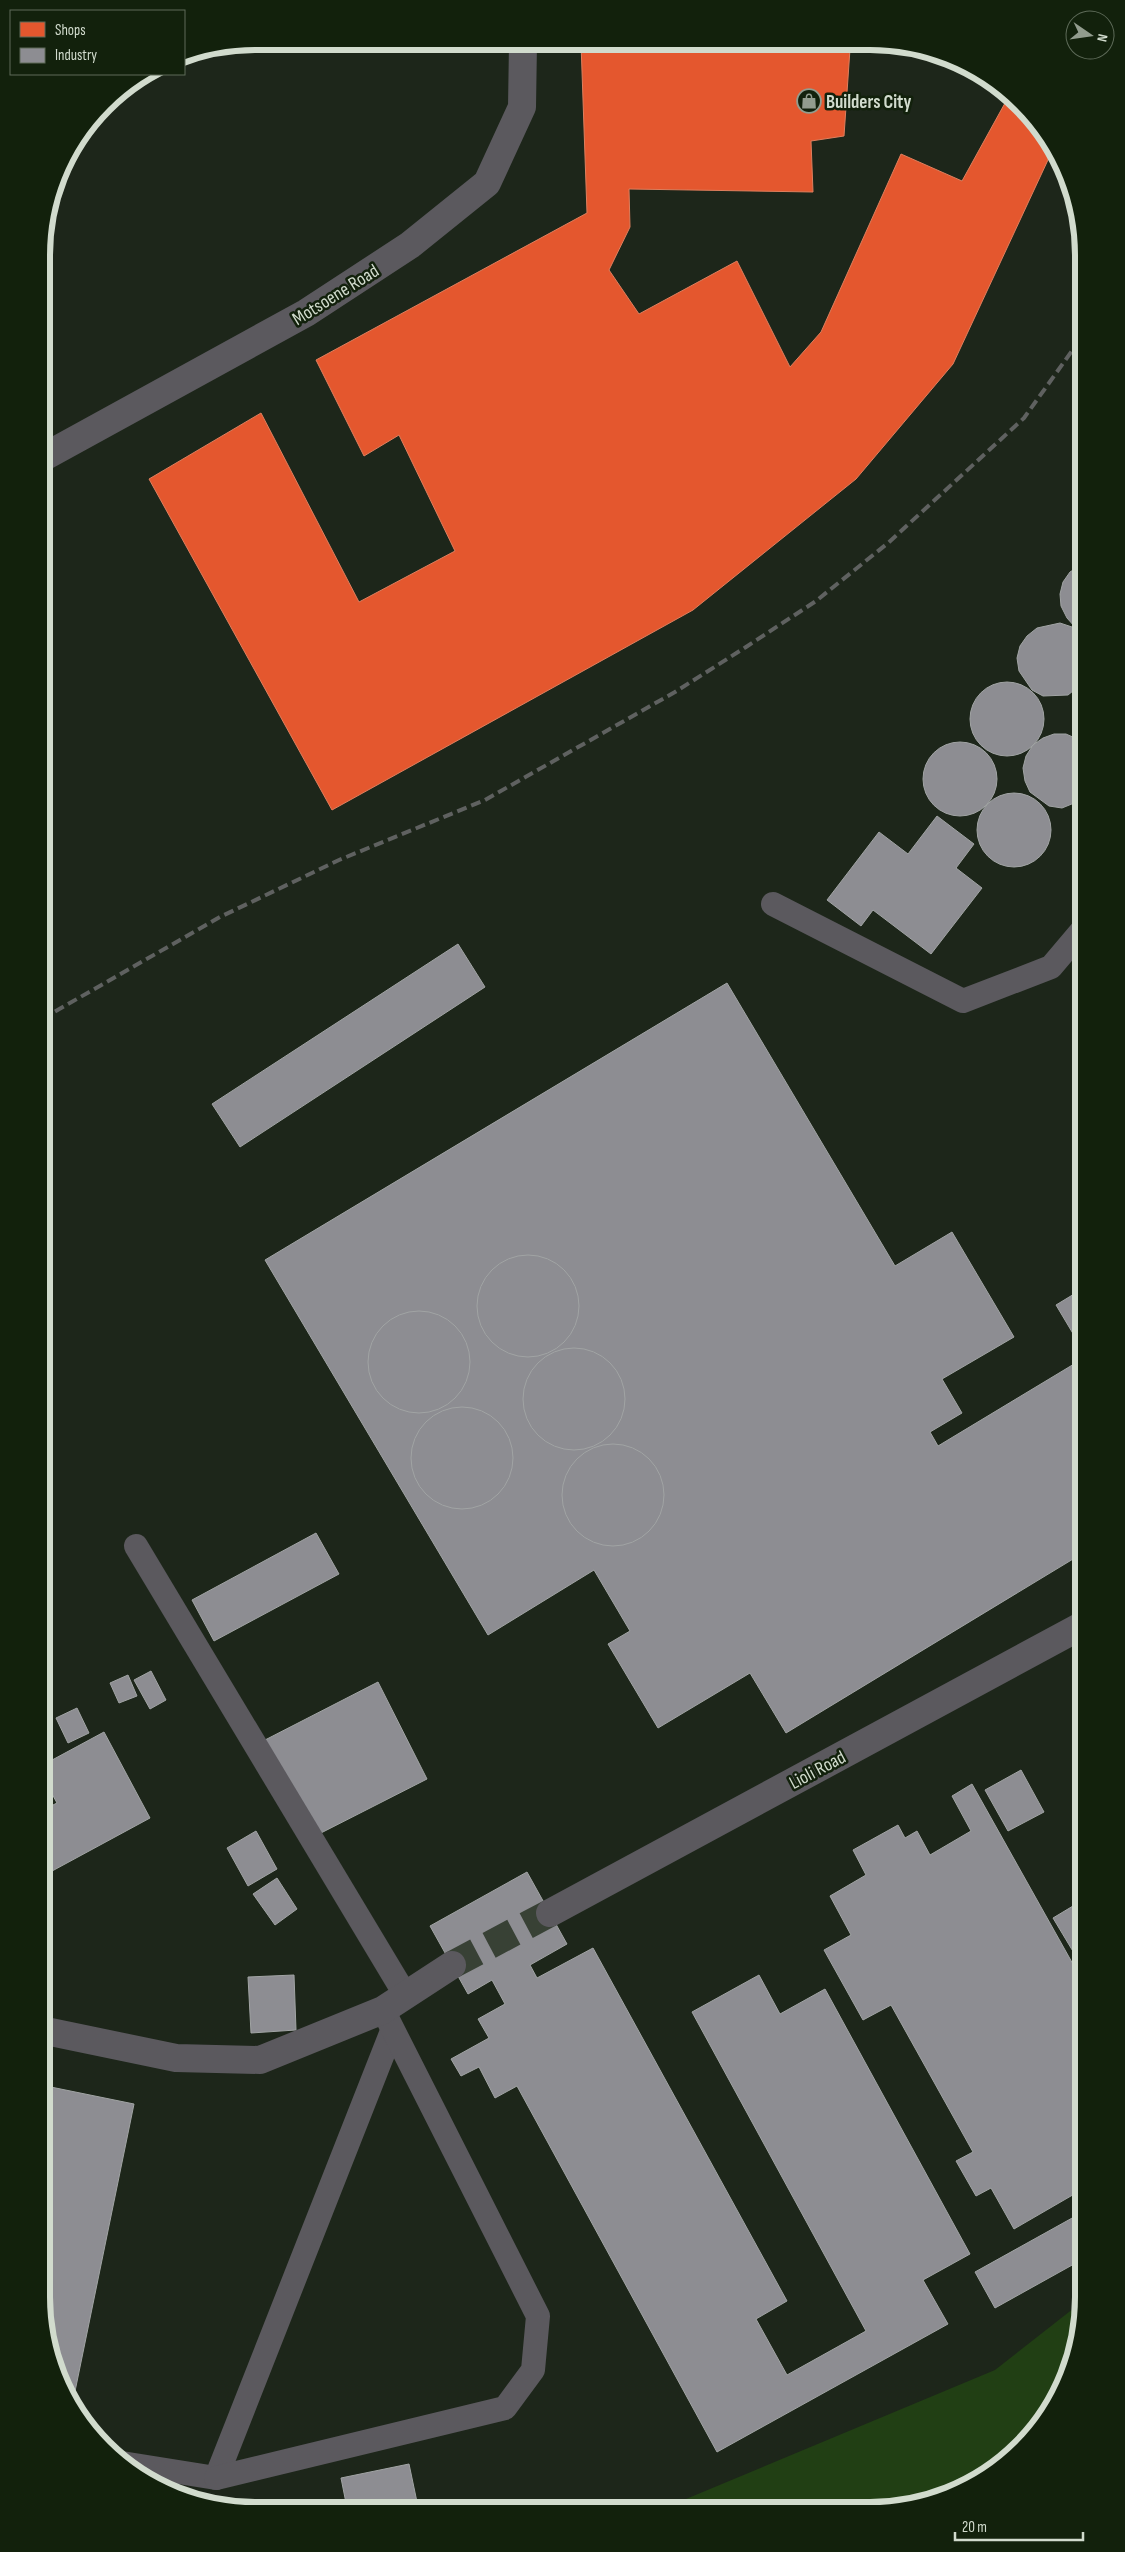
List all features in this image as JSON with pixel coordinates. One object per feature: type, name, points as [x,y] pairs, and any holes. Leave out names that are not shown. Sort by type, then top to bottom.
[{"type":"street","name":"Motsoene Road","points":[[50,454],[306,313],[410,246],[487,184],[522,106],[523,50]]},
{"type":"street","name":"Lioli Road","points":[[550,1913],[1075,1630]]},
{"type":"street","points":[[50,2032],[176,2058],[260,2060],[394,2012],[452,1965]]},
{"type":"lane","points":[[772,904],[963,1001],[1051,967],[1075,939]]},
{"type":"lane","points":[[136,1546],[394,2012],[538,2316],[532,2370],[505,2408],[216,2478],[139,2466]]},
{"type":"lane","points":[[216,2478],[394,2012]]},
{"type":"green space","points":[[1075,2307],[1068,2350],[1048,2400],[1033,2422],[1015,2442],[995,2460],[961,2481],[923,2495],[883,2502],[679,2502],[995,2370]]},
{"type":"building: Shops","points":[[581,50],[850,50],[844,136],[811,141],[813,192],[629,189],[630,227],[609,270],[639,314],[737,261],[790,367],[821,332],[901,154],[962,181],[1006,102],[1033,130],[1050,156],[953,364],[856,479],[693,610],[332,810],[149,479],[261,413],[359,602],[455,551],[399,435],[364,456],[316,360],[587,213]]},
{"type":"building: Industry","points":[[1075,569],[1075,627],[1067,618],[1061,606],[1060,594],[1063,582],[1070,572]]},
{"type":"building: Industry","points":[[1060,623],[1075,630],[1075,689],[1068,695],[1043,696],[1032,690],[1019,671],[1017,658],[1020,646],[1027,636],[1037,628]]},
{"type":"building: Industry","points":[[1007,682],[1021,685],[1033,693],[1041,705],[1044,719],[1041,733],[1033,745],[1021,753],[1007,756],[993,753],[981,745],[973,733],[970,719],[973,705],[981,693],[993,685]]},
{"type":"building: Industry","points":[[1075,699],[1075,722],[1074,720],[1073,707]]},
{"type":"building: Industry","points":[[1054,734],[1066,734],[1075,738],[1075,803],[1062,808],[1049,806],[1030,792],[1025,781],[1023,768],[1026,756],[1033,745],[1043,738]]},
{"type":"building: Industry","points":[[960,742],[974,745],[986,753],[994,765],[997,779],[994,793],[986,805],[974,813],[960,816],[946,813],[934,805],[926,793],[923,779],[926,765],[934,753],[946,745]]},
{"type":"building: Industry","points":[[1014,793],[1028,796],[1040,804],[1048,816],[1051,830],[1048,844],[1040,856],[1028,864],[1014,867],[1000,864],[988,856],[980,844],[977,830],[980,816],[988,804],[1000,796]]},
{"type":"building: Industry","points":[[937,816],[974,844],[956,868],[982,888],[931,954],[873,910],[861,926],[827,900],[879,832],[908,854]]},
{"type":"building: Industry","points":[[458,944],[485,987],[240,1147],[212,1104]]},
{"type":"building: Industry","points":[[727,983],[895,1266],[952,1232],[1014,1337],[942,1379],[962,1413],[930,1432],[938,1446],[1075,1363],[1075,1558],[786,1733],[750,1673],[658,1728],[608,1644],[630,1631],[594,1570],[488,1635],[265,1260]]},
{"type":"building: Industry","points":[[528,1255],[547,1259],[564,1270],[575,1287],[579,1306],[575,1325],[564,1342],[547,1353],[528,1357],[509,1353],[492,1342],[481,1325],[477,1306],[481,1287],[492,1270],[509,1259]]},
{"type":"building: Industry","points":[[1075,1293],[1075,1337],[1056,1305]]},
{"type":"building: Industry","points":[[419,1311],[438,1315],[455,1326],[466,1343],[470,1362],[466,1381],[455,1398],[438,1409],[419,1413],[400,1409],[383,1398],[372,1381],[368,1362],[372,1343],[383,1326],[400,1315]]},
{"type":"building: Industry","points":[[574,1348],[593,1352],[610,1363],[621,1380],[625,1399],[621,1418],[610,1435],[593,1446],[574,1450],[555,1446],[538,1435],[527,1418],[523,1399],[527,1380],[538,1363],[555,1352]]},
{"type":"building: Industry","points":[[462,1407],[481,1411],[498,1422],[509,1439],[513,1458],[509,1477],[498,1494],[481,1505],[462,1509],[443,1505],[426,1494],[415,1477],[411,1458],[415,1439],[426,1422],[443,1411]]},
{"type":"building: Industry","points":[[613,1444],[632,1448],[649,1459],[660,1476],[664,1495],[660,1514],[649,1531],[632,1542],[613,1546],[594,1542],[577,1531],[566,1514],[562,1495],[566,1476],[577,1459],[594,1448]]},
{"type":"building: Industry","points":[[316,1533],[339,1574],[214,1641],[192,1600]]},
{"type":"building: Industry","points":[[151,1671],[166,1700],[150,1709],[134,1680]]},
{"type":"building: Industry","points":[[128,1675],[137,1696],[119,1703],[110,1683]]},
{"type":"building: Industry","points":[[378,1682],[427,1779],[313,1837],[265,1740]]},
{"type":"building: Industry","points":[[77,1708],[89,1733],[68,1743],[56,1718]]},
{"type":"building: Industry","points":[[104,1732],[150,1818],[50,1872],[50,1806],[57,1803],[50,1790],[50,1761]]},
{"type":"building: Industry","points":[[1021,1770],[1044,1812],[1008,1831],[985,1790]]},
{"type":"building: Industry","points":[[972,1784],[1075,1968],[1075,2194],[1014,2229],[991,2188],[976,2196],[956,2161],[973,2152],[891,2005],[863,2020],[824,1950],[851,1935],[830,1896],[866,1875],[853,1850],[898,1825],[905,1838],[917,1831],[930,1855],[971,1831],[952,1796]]},
{"type":"building: Industry","points":[[256,1831],[277,1869],[248,1886],[227,1848]]},
{"type":"building: Industry","points":[[527,1872],[567,1944],[530,1965],[537,1978],[593,1948],[787,2301],[756,2319],[787,2375],[866,2331],[692,2012],[759,1975],[780,2014],[825,1989],[970,2254],[923,2280],[948,2324],[717,2452],[517,2086],[495,2098],[479,2067],[461,2076],[451,2059],[489,2038],[478,2019],[505,2004],[492,1980],[468,1994],[430,1926]]},
{"type":"building: Industry","points":[[277,1878],[297,1909],[275,1925],[253,1894]]},
{"type":"building: Industry","points":[[1075,1905],[1075,1955],[1053,1918]]},
{"type":"building: Industry","points":[[294,1975],[296,2030],[251,2033],[248,1977]]},
{"type":"building: Industry","points":[[50,2087],[134,2104],[74,2395],[57,2350],[50,2310]]},
{"type":"building: Industry","points":[[1075,2216],[1075,2263],[995,2308],[975,2272]]},
{"type":"building: Industry","points":[[409,2464],[417,2502],[346,2502],[341,2478]]},
{"type":"tunnel","points":[[452,1965],[550,1913]]},
{"type":"railway","points":[[50,1014],[220,917],[339,860],[485,800],[675,692],[746,647],[816,601],[888,543],[1024,418],[1075,347]]},
{"type":"place","name":"Builders City","points":[[809,101]]}]
